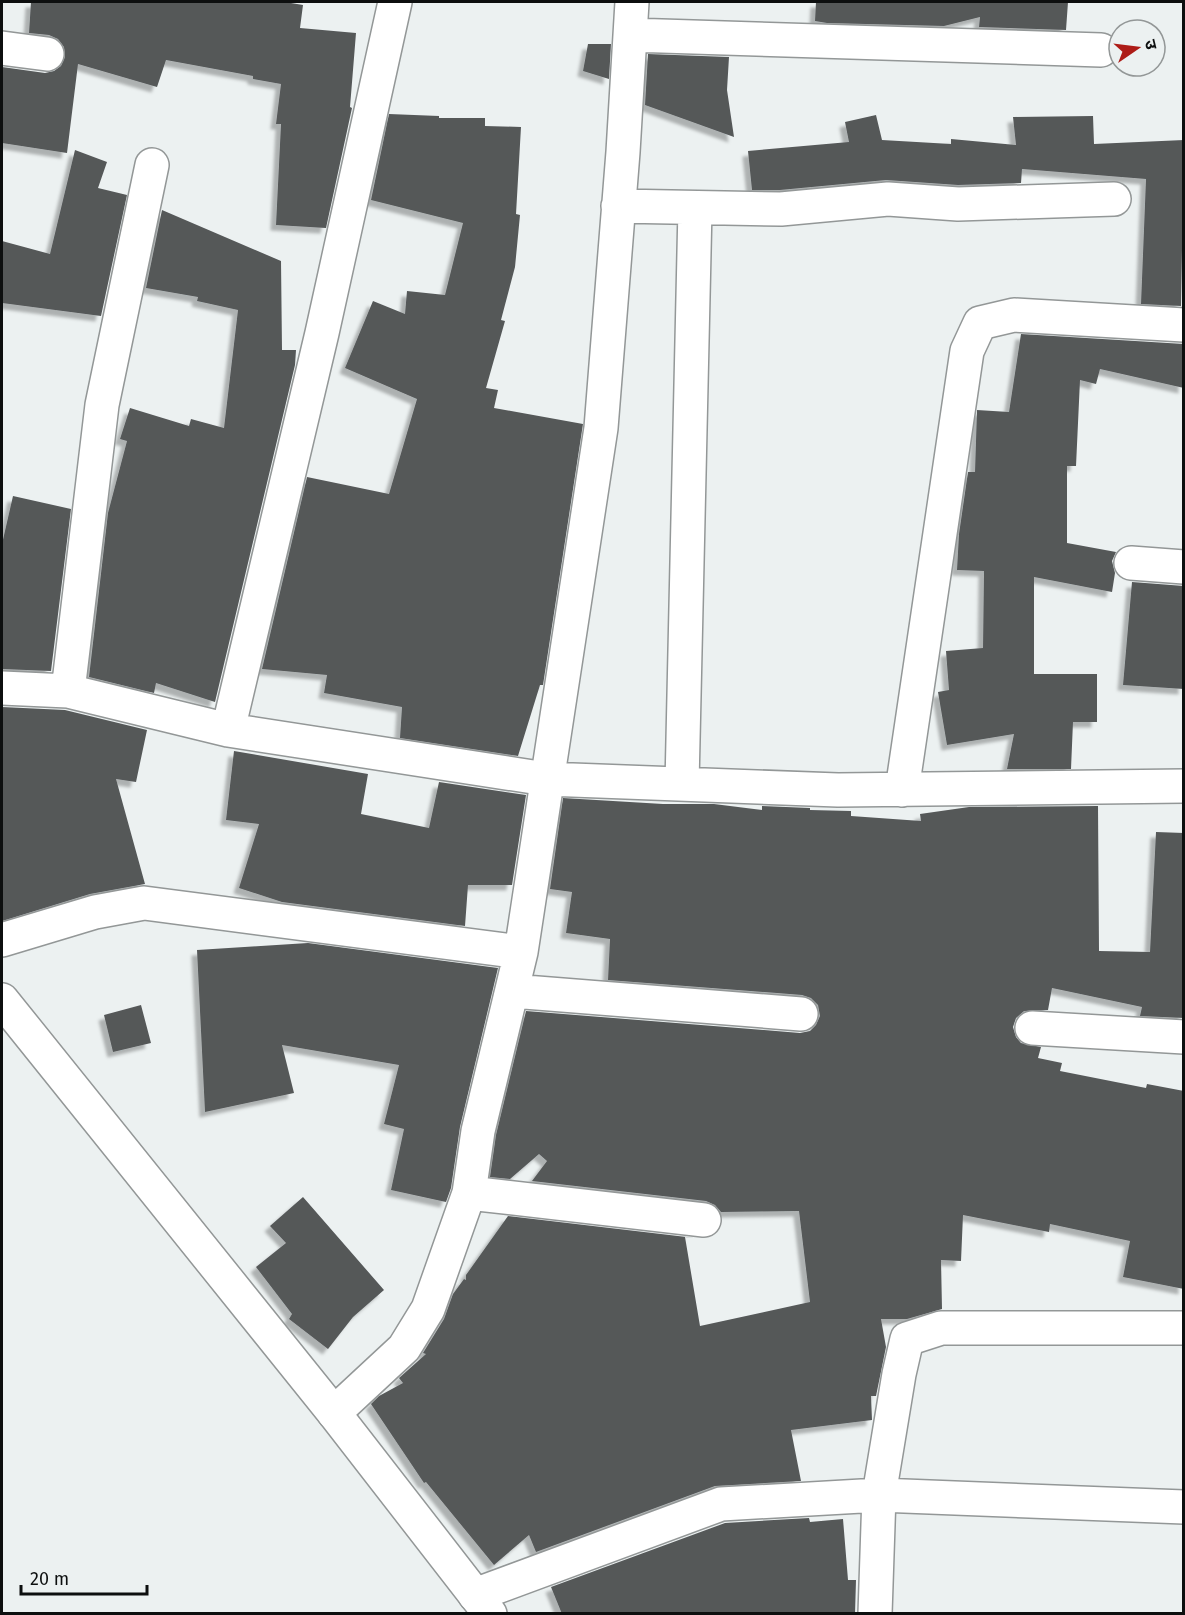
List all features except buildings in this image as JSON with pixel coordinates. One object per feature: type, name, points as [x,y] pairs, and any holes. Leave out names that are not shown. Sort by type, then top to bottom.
[{"type":"street","points":[[228,730],[322,333],[395,2]]},
{"type":"street","points":[[334,1413],[404,1348],[428,1309],[469,1193],[478,1131],[521,952],[601,428],[632,2]]},
{"type":"street","points":[[630,35],[1101,50]]},
{"type":"street","points":[[2,48],[47,54]]},
{"type":"street","points":[[68,691],[102,405],[152,165]]},
{"type":"street","points":[[618,206],[781,209],[888,199],[958,204],[1114,199]]},
{"type":"street","points":[[682,784],[695,208]]},
{"type":"street","points":[[902,790],[967,351],[980,323],[1014,315],[1184,325]]},
{"type":"street","points":[[1131,563],[1184,567]]},
{"type":"street","points":[[2,688],[68,691],[228,730],[546,778],[838,790],[1184,786]]},
{"type":"street","points":[[2,940],[95,912],[144,903],[521,952]]},
{"type":"street","points":[[512,991],[801,1014]]},
{"type":"street","points":[[2,1000],[334,1413],[482,1604],[721,1504],[879,1495],[1184,1507]]},
{"type":"street","points":[[1032,1028],[1184,1037]]},
{"type":"street","points":[[469,1193],[704,1220]]},
{"type":"street","points":[[875,1614],[879,1495],[907,1339],[941,1328],[1184,1328]]}]
